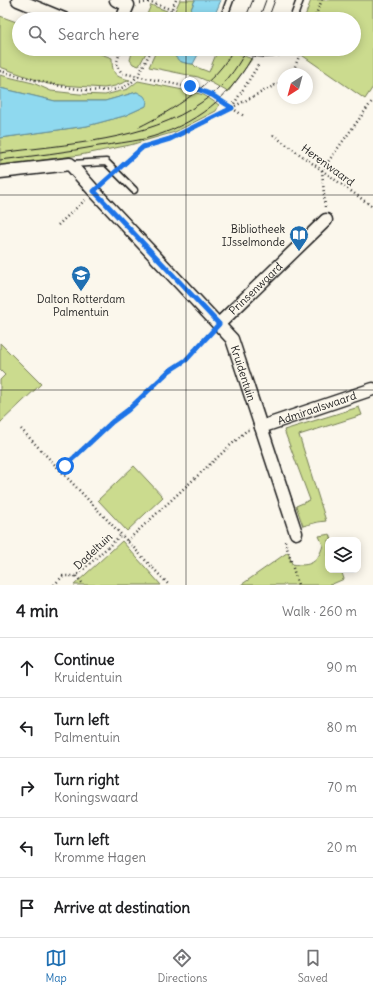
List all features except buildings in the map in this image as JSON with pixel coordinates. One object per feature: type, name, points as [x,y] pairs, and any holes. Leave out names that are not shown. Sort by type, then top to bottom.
[{"type":"street","points":[[18,0],[47,12]]},
{"type":"street","points":[[0,172],[70,164]]},
{"type":"street","name":"Kruidentuin","points":[[70,164],[232,339],[296,533]]},
{"type":"street","name":"Prinsenwaard","points":[[219,324],[326,220]]},
{"type":"street","name":"Admiraalswaard","points":[[261,427],[373,389]]},
{"type":"lane","points":[[226,12],[230,0]]},
{"type":"lane","points":[[296,12],[300,0]]},
{"type":"lane","points":[[70,164],[106,162],[134,190]]},
{"type":"path","points":[[122,2],[151,2],[172,10],[176,0]]},
{"type":"path","points":[[317,12],[322,0]]},
{"type":"path","points":[[119,56],[116,65],[122,73],[198,89],[244,116]]},
{"type":"path","points":[[0,71],[50,84],[103,91],[130,83],[148,56]]},
{"type":"path","points":[[232,108],[265,56]]},
{"type":"path","points":[[294,68],[299,56]]},
{"type":"path","points":[[116,171],[143,147],[170,139],[277,84]]},
{"type":"path","points":[[326,220],[322,170],[373,100]]},
{"type":"path","name":"Herenwaard","points":[[273,135],[373,207]]},
{"type":"path","points":[[58,225],[94,191]]},
{"type":"path","points":[[60,470],[112,422],[128,410],[169,371],[186,360],[219,324]]},
{"type":"path","points":[[127,541],[247,430],[261,427]]},
{"type":"path","points":[[22,429],[169,585]]},
{"type":"path","points":[[296,533],[284,539],[298,585]]},
{"type":"path","name":"Dadeltuin","points":[[54,585],[63,576],[76,576],[121,535]]},
{"type":"path","points":[[76,576],[84,585]]},
{"type":"green space","points":[[180,0],[195,0],[190,12],[174,12]]},
{"type":"green space","points":[[311,0],[373,0],[373,87],[365,99],[303,56],[361,56],[361,12],[307,12]]},
{"type":"green space","points":[[151,5],[167,11],[166,12],[148,12]]},
{"type":"green space","points":[[0,16],[12,20],[12,56],[106,56],[112,58],[115,74],[121,78],[130,80],[115,86],[104,88],[48,84],[0,67]]},
{"type":"green space","points":[[131,56],[144,56],[139,66],[133,64],[130,60]]},
{"type":"green space","points":[[154,56],[176,56],[178,60],[193,64],[196,67],[209,72],[215,56],[244,56],[252,59],[228,92],[198,77],[149,67]]},
{"type":"green space","points":[[0,75],[33,83],[51,91],[79,94],[105,95],[128,89],[138,81],[204,95],[219,105],[216,111],[175,132],[130,145],[80,155],[0,166],[0,138],[87,126],[124,116],[146,106],[137,92],[105,101],[55,101],[0,88]]},
{"type":"green space","points":[[0,343],[41,384],[0,423],[0,380],[5,375],[0,370]]},
{"type":"green space","points":[[359,407],[362,415],[299,435],[326,521],[303,526],[296,506],[310,500],[284,430]]},
{"type":"green space","points":[[134,466],[163,497],[127,531],[98,500]]},
{"type":"green space","points":[[330,534],[331,537],[325,537],[325,573],[342,573],[344,579],[330,585],[241,585],[288,552],[292,564],[304,565],[316,560],[323,545],[319,536]]},
{"type":"green space","points":[[122,541],[161,585],[74,585]]},
{"type":"water","points":[[195,0],[221,0],[216,12],[190,12]]},
{"type":"water","points":[[176,56],[197,56],[193,64],[178,60]]},
{"type":"water","points":[[0,88],[55,101],[105,101],[137,92],[144,96],[147,101],[146,106],[124,116],[87,126],[0,138]]},
{"type":"tram line","points":[[248,12],[253,0]]},
{"type":"tram line","points":[[262,12],[266,0]]},
{"type":"tram line","points":[[271,12],[275,0]]},
{"type":"tram line","points":[[139,127],[165,113],[192,95],[217,73],[229,56]]},
{"type":"tram line","points":[[0,153],[105,139],[157,125],[180,115],[209,97],[228,78],[243,56]]},
{"type":"tram line","points":[[0,160],[138,140],[162,134],[195,117],[224,95],[237,81],[252,56]]},
{"type":"place","name":"Bibliotheek IJsselmonde","points":[[299,252]]},
{"type":"place","name":"Dalton Rotterdam Palmentuin","points":[[81,292]]},
{"type":"route","points":[[65,466],[169,371],[186,360],[219,324],[94,191],[143,147],[170,139],[232,108],[212,95],[190,86]]}]
